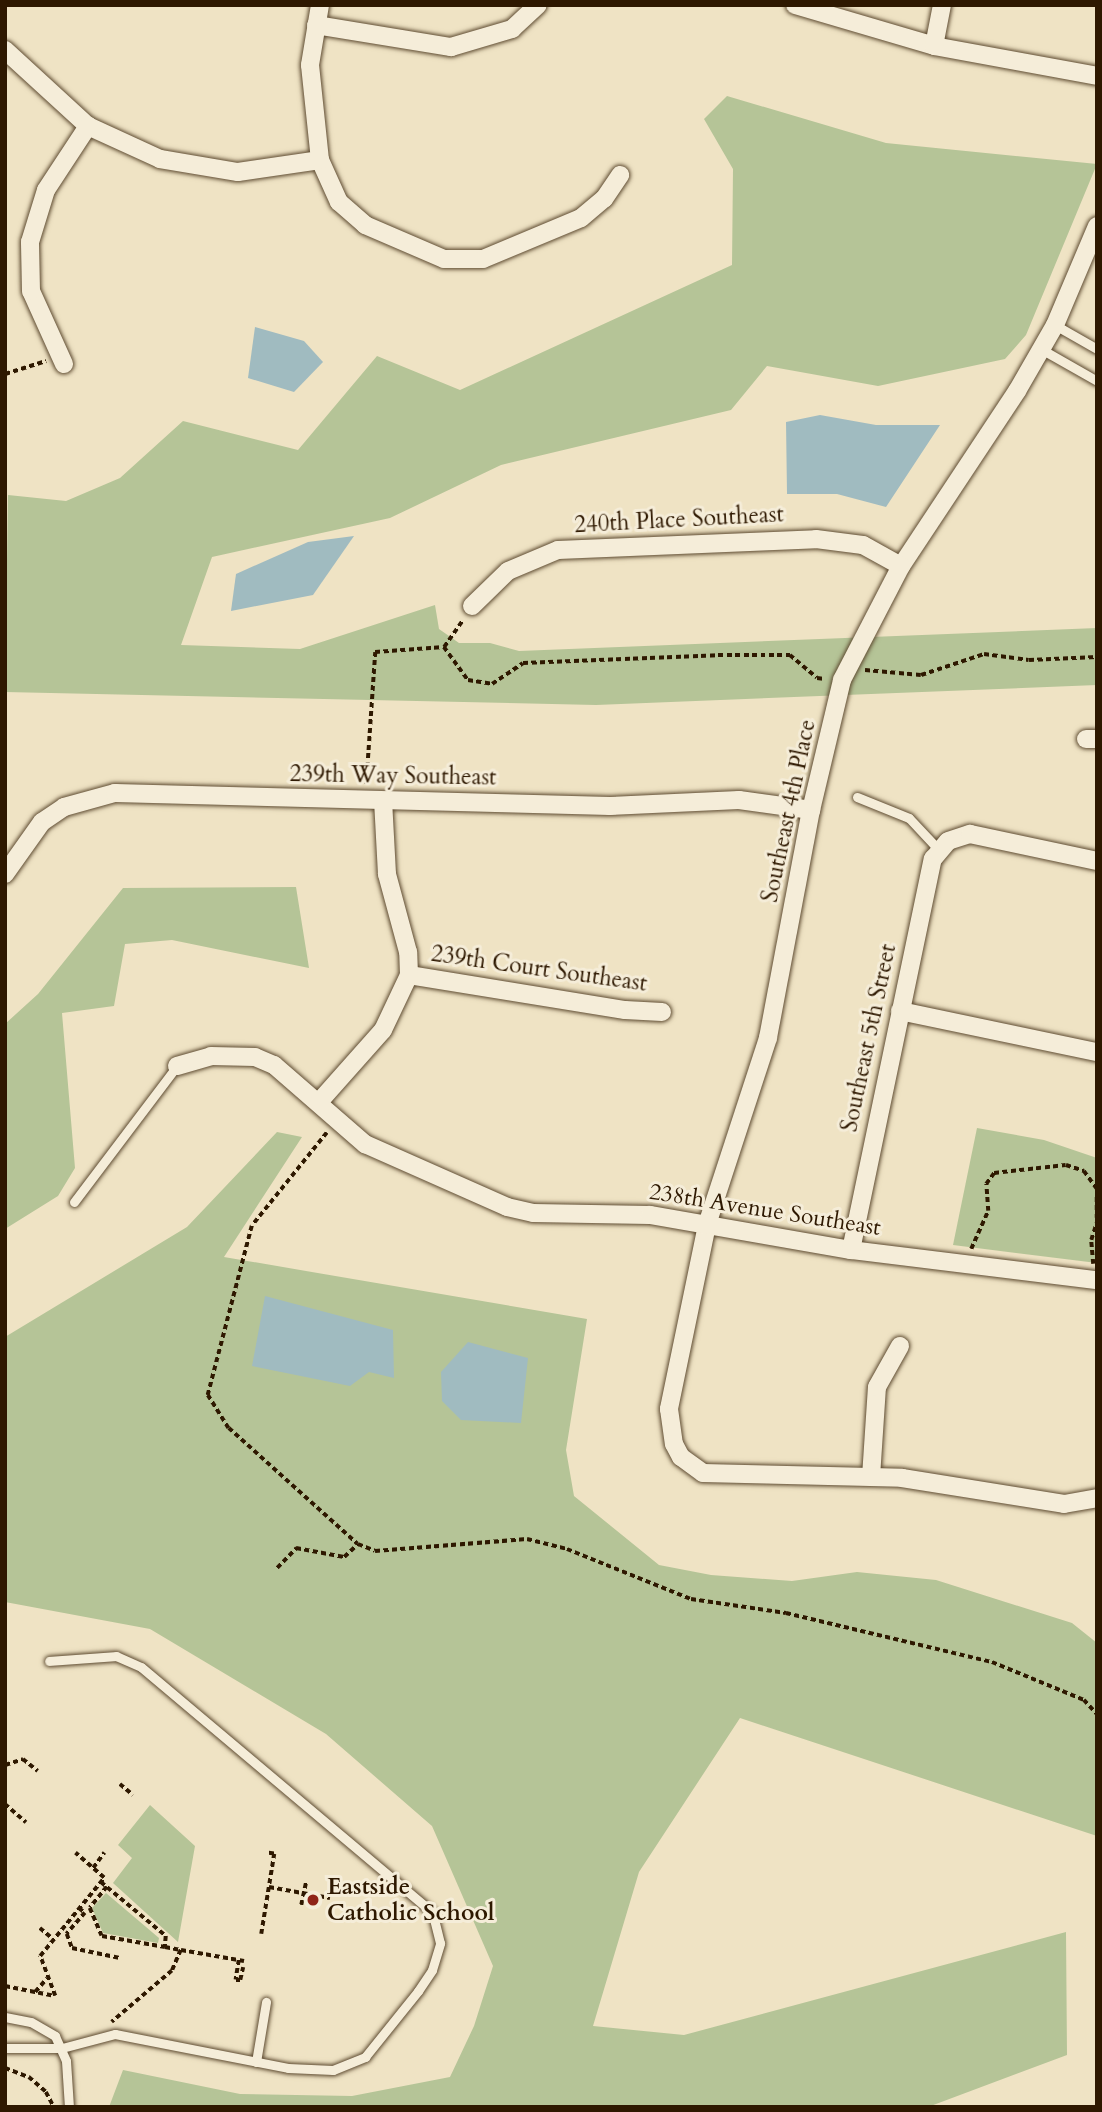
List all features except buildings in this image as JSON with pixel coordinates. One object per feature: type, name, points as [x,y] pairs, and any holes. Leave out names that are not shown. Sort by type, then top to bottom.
[{"type":"street","points":[[320,5],[310,89],[320,160],[331,188],[351,215],[424,252],[463,262],[483,260],[582,218],[604,199],[620,175]]},
{"type":"street","points":[[317,25],[451,47],[512,29],[538,5]]},
{"type":"street","points":[[795,5],[934,46],[1097,76]]},
{"type":"street","points":[[934,46],[942,5]]},
{"type":"street","points":[[5,50],[88,126],[160,159],[201,169],[238,172],[320,160]]},
{"type":"street","points":[[61,360],[31,291],[30,242],[46,190],[88,126]]},
{"type":"street","name":"Southeast 4th Place","points":[[871,1477],[717,1475],[691,1468],[674,1444],[669,1409],[707,1225],[768,1038],[811,810],[842,680],[901,566],[1055,325],[1097,226]]},
{"type":"street","name":"240th Place Southeast","points":[[472,606],[508,571],[558,551],[816,538],[863,545],[901,566]]},
{"type":"street","name":"239th Way Southeast","points":[[5,874],[43,822],[88,798],[115,793],[610,806],[739,800],[811,810]]},
{"type":"street","points":[[319,1102],[383,1030],[409,975],[408,952],[387,874],[374,800]]},
{"type":"street","points":[[944,845],[970,834],[1097,860]]},
{"type":"street","name":"Southeast 5th Street","points":[[851,1251],[928,869],[944,845]]},
{"type":"street","name":"239th Court Southeast","points":[[409,975],[625,1010],[662,1012]]},
{"type":"street","points":[[900,1011],[1097,1052]]},
{"type":"street","name":"238th Avenue Southeast","points":[[177,1066],[211,1056],[255,1057],[274,1065],[365,1144],[508,1207],[559,1216],[624,1213],[851,1251],[1094,1280]]},
{"type":"street","points":[[900,1346],[877,1387],[871,1477],[902,1478],[1064,1504],[1097,1498]]},
{"type":"lane","points":[[1055,325],[1097,349]]},
{"type":"lane","points":[[1041,349],[1097,381]]},
{"type":"lane","points":[[857,797],[909,818],[944,845]]},
{"type":"lane","points":[[74,1202],[177,1066]]},
{"type":"lane","points":[[5,2048],[62,2048],[115,2034],[314,2071],[346,2066],[365,2057],[432,1970],[440,1943],[432,1912],[141,1667],[116,1656],[49,1661]]},
{"type":"lane","points":[[256,2062],[266,2003]]},
{"type":"lane","points":[[5,2017],[44,2027],[62,2048],[69,2107]]},
{"type":"path","points":[[5,374],[61,360]]},
{"type":"path","points":[[444,647],[472,606]]},
{"type":"path","points":[[444,647],[468,680],[492,684],[523,663],[790,655],[817,678],[842,680],[864,670],[921,675],[984,654],[1029,660],[1097,657]]},
{"type":"path","points":[[374,800],[375,652],[444,647]]},
{"type":"path","points":[[337,1121],[252,1226],[208,1395],[229,1428],[358,1544],[375,1551],[527,1539],[566,1549],[691,1599],[786,1613],[992,1662],[1084,1700],[1097,1714]]},
{"type":"path","points":[[969,1265],[972,1242],[988,1211],[986,1184],[994,1173],[1066,1165],[1084,1171],[1097,1189]]},
{"type":"path","points":[[1094,1280],[1091,1240],[1097,1220],[1097,1197]]},
{"type":"path","points":[[277,1568],[296,1548],[344,1557],[358,1544]]},
{"type":"path","points":[[5,1765],[23,1759],[38,1771]]},
{"type":"path","points":[[120,1784],[132,1795]]},
{"type":"path","points":[[6,1805],[26,1822]]},
{"type":"path","points":[[5,1986],[55,1996],[40,1956],[104,1878],[75,1853]]},
{"type":"path","points":[[93,1868],[104,1853]]},
{"type":"path","points":[[261,1934],[274,1854],[267,1853]]},
{"type":"path","points":[[301,1905],[306,1881]]},
{"type":"path","points":[[101,1882],[166,1936],[165,1947]]},
{"type":"path","points":[[107,1887],[90,1908],[102,1936],[241,1960],[236,1980],[240,1980],[243,1967]]},
{"type":"path","points":[[269,1887],[330,1898]]},
{"type":"path","points":[[79,1908],[85,1913],[67,1934],[72,1948],[120,1958]]},
{"type":"path","points":[[40,1928],[53,1940]]},
{"type":"path","points":[[107,2027],[172,1971],[181,1950]]},
{"type":"path","points":[[34,1992],[47,1978]]},
{"type":"path","points":[[5,2068],[29,2077],[46,2092],[54,2107]]},
{"type":"green space","points":[[727,96],[886,143],[1097,164],[1026,335],[1005,359],[878,386],[767,366],[731,410],[501,465],[390,518],[212,557],[181,645],[300,649],[435,605],[439,629],[459,643],[490,643],[519,651],[1097,628],[1097,685],[596,705],[5,692],[8,495],[66,501],[120,478],[183,421],[298,450],[377,356],[460,390],[732,265],[733,169],[704,119]]},
{"type":"green space","points":[[296,887],[309,968],[172,940],[125,944],[114,1006],[62,1013],[75,1168],[58,1196],[5,1229],[5,1024],[38,994],[123,888]]},
{"type":"green space","points":[[977,1128],[1044,1140],[1097,1158],[1097,1263],[953,1245]]},
{"type":"green space","points":[[277,1132],[302,1137],[224,1257],[587,1319],[566,1450],[574,1496],[659,1565],[711,1575],[792,1581],[857,1572],[936,1580],[1072,1623],[1097,1643],[1097,1836],[740,1718],[639,1872],[593,2026],[684,2035],[1066,1932],[1067,2055],[928,2107],[109,2107],[123,2070],[240,2094],[352,2096],[450,2077],[474,2026],[493,1966],[432,1826],[326,1734],[150,1629],[5,1602],[5,1337],[187,1227]]},
{"type":"green space","points":[[150,1805],[195,1846],[178,1942],[113,1883],[132,1858],[118,1845]]},
{"type":"green space","points":[[106,1893],[159,1938],[158,1943],[103,1933],[92,1908]]},
{"type":"water","points":[[255,327],[304,341],[323,362],[294,392],[248,378]]},
{"type":"water","points":[[820,415],[876,425],[940,425],[886,507],[837,494],[787,494],[786,422]]},
{"type":"water","points":[[354,536],[313,595],[231,611],[236,574],[308,542]]},
{"type":"water","points":[[265,1296],[393,1330],[394,1378],[369,1372],[350,1386],[252,1366]]},
{"type":"water","points":[[468,1342],[528,1358],[521,1423],[461,1420],[442,1401],[441,1372]]},
{"type":"place","name":"Eastside Catholic School","points":[[313,1900]]}]
